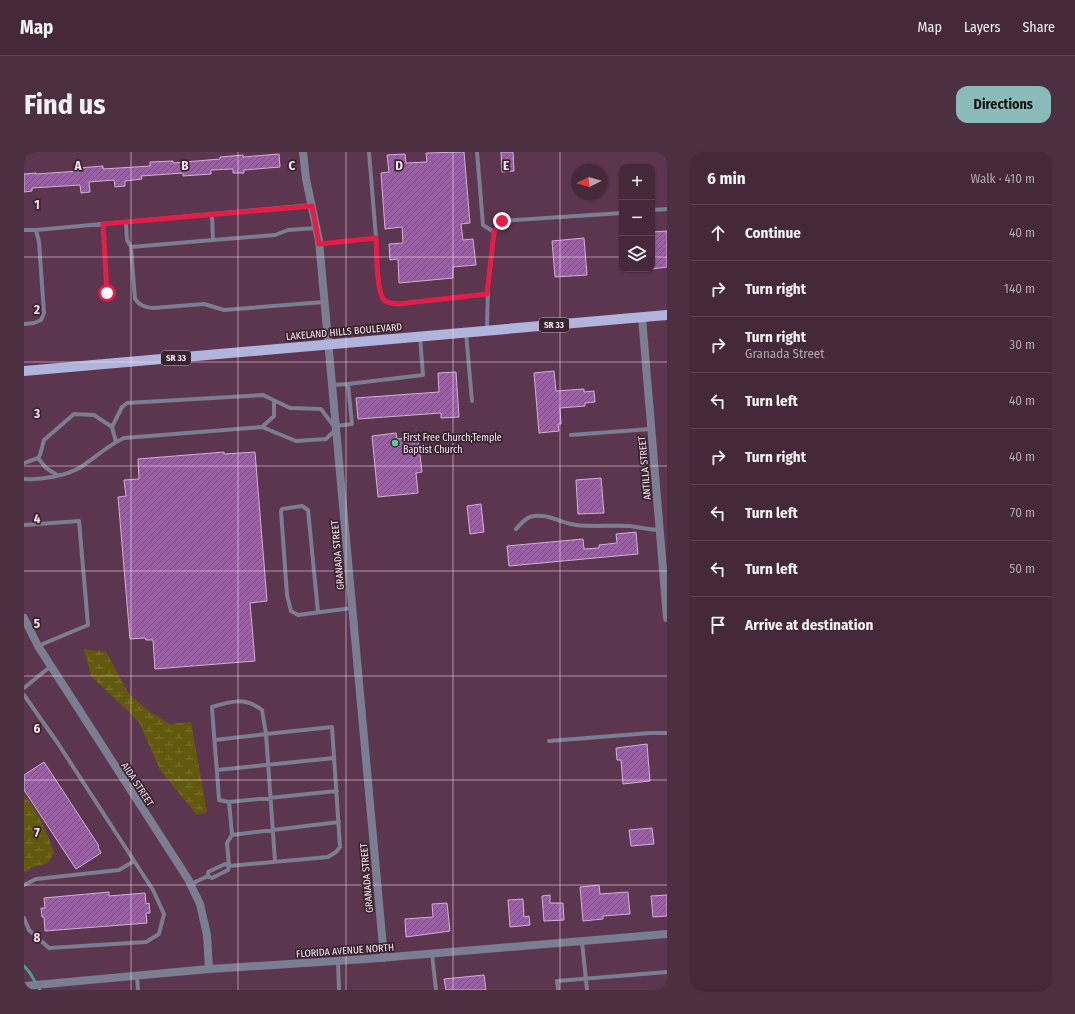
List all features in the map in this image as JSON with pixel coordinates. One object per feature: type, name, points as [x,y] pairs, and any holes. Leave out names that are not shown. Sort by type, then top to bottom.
[{"type":"main road","name":"LAKELAND HILLS BOULEVARD","points":[[24,371],[328,346],[420,336],[667,315]]},
{"type":"street","name":"GRANADA STREET","points":[[303,152],[306,179],[319,244],[384,958]]},
{"type":"street","name":"ANTILLA STREET","points":[[642,317],[650,429],[667,618]]},
{"type":"street","name":"AIDA STREET","points":[[24,618],[38,646],[191,884],[200,904],[207,935],[209,969]]},
{"type":"street","name":"FLORIDA AVENUE NORTH","points":[[24,986],[209,969],[384,958],[667,934]]},
{"type":"lane","points":[[369,152],[379,290],[382,299],[388,303],[398,304],[487,294]]},
{"type":"lane","points":[[477,152],[483,224],[494,232]]},
{"type":"lane","points":[[24,230],[312,206]]},
{"type":"lane","points":[[655,210],[667,209]]},
{"type":"lane","points":[[487,331],[487,294],[494,232],[502,221],[619,213]]},
{"type":"lane","points":[[212,214],[213,240]]},
{"type":"lane","points":[[126,222],[127,240],[131,247],[135,299],[141,305],[153,308],[204,304],[224,310],[324,302]]},
{"type":"lane","points":[[103,224],[107,293]]},
{"type":"lane","points":[[131,247],[275,235],[288,230],[316,228]]},
{"type":"lane","points":[[24,324],[34,323],[41,320],[44,313],[36,230]]},
{"type":"lane","points":[[319,244],[376,238]]},
{"type":"lane","points":[[466,332],[472,401]]},
{"type":"lane","points":[[332,385],[423,376],[420,336]]},
{"type":"lane","points":[[24,480],[58,475],[79,468],[124,438],[262,427],[296,441],[326,439],[336,428],[352,424],[348,384]]},
{"type":"lane","points":[[116,442],[112,426],[122,407],[127,403],[263,395],[290,408],[321,409],[336,428]]},
{"type":"lane","points":[[262,427],[274,416],[274,401]]},
{"type":"lane","points":[[38,458],[44,440],[74,414],[94,415],[112,426]]},
{"type":"lane","points":[[571,435],[650,429]]},
{"type":"lane","points":[[24,463],[38,458]]},
{"type":"lane","points":[[38,458],[46,468],[58,475]]},
{"type":"lane","points":[[318,612],[308,510],[302,506],[282,509],[287,595],[291,611],[298,615],[352,608]]},
{"type":"lane","points":[[516,529],[524,520],[537,516],[576,525],[629,526],[648,530],[659,530]]},
{"type":"lane","points":[[24,526],[79,522],[88,625],[38,646]]},
{"type":"lane","points":[[24,688],[51,666]]},
{"type":"lane","points":[[24,695],[59,745],[153,890],[164,914],[159,934],[146,942],[50,948],[29,930],[24,918]]},
{"type":"lane","points":[[275,861],[270,799],[266,734],[262,710],[244,701],[225,703],[212,707],[219,800],[229,802],[270,799],[337,791]]},
{"type":"lane","points":[[208,876],[208,872],[226,864],[229,866],[328,856],[336,852],[340,847],[332,727],[215,740]]},
{"type":"lane","points":[[550,741],[667,733]]},
{"type":"lane","points":[[217,770],[334,758]]},
{"type":"lane","points":[[191,884],[208,876],[212,878],[228,870],[227,843],[232,835],[229,802]]},
{"type":"lane","points":[[232,835],[339,822]]},
{"type":"lane","points":[[24,885],[36,879],[119,870],[134,861]]},
{"type":"lane","points":[[582,942],[587,990]]},
{"type":"lane","points":[[432,954],[436,990]]},
{"type":"lane","points":[[338,961],[339,990]]},
{"type":"lane","points":[[558,990],[557,981],[667,972]]},
{"type":"lane","points":[[137,976],[138,990]]},
{"type":"green space","points":[[84,649],[106,652],[129,694],[150,712],[170,724],[191,722],[207,812],[197,815],[160,770],[139,722],[91,676]]},
{"type":"green space","points":[[24,796],[34,808],[46,830],[54,853],[48,863],[33,867],[24,872]]},
{"type":"building","points":[[464,152],[470,223],[461,224],[463,240],[473,239],[476,265],[453,267],[453,278],[399,283],[398,259],[390,260],[389,244],[403,243],[402,227],[385,229],[381,173],[389,172],[387,155],[405,154],[406,163],[427,162],[426,153]]},
{"type":"building","points":[[501,152],[513,152],[514,171],[502,172]]},
{"type":"building","points":[[279,154],[280,167],[244,170],[244,173],[233,173],[233,169],[211,170],[211,174],[183,176],[183,173],[141,176],[142,179],[125,181],[125,186],[115,187],[114,180],[89,182],[90,192],[81,193],[80,185],[32,188],[32,191],[24,192],[24,174],[79,171],[79,168],[103,166],[103,169],[150,166],[150,162],[173,161],[173,163],[220,159],[220,157],[243,155],[243,157]]},
{"type":"building","points":[[667,231],[667,267],[655,269],[655,232]]},
{"type":"building","points":[[584,238],[587,275],[555,277],[552,241]]},
{"type":"building","points":[[554,371],[556,391],[584,389],[584,392],[594,391],[595,402],[585,403],[585,406],[560,408],[561,424],[558,424],[559,431],[539,433],[534,373]]},
{"type":"building","points":[[456,372],[459,417],[441,418],[441,413],[358,419],[356,398],[439,392],[438,373]]},
{"type":"building","points":[[396,433],[397,439],[418,437],[422,472],[416,473],[418,493],[378,497],[372,436]]},
{"type":"building","points":[[224,452],[224,454],[255,452],[267,601],[250,603],[255,661],[155,669],[153,640],[146,640],[145,638],[130,639],[118,497],[126,496],[124,480],[139,479],[138,459]]},
{"type":"building","points":[[601,478],[604,513],[578,514],[576,480]]},
{"type":"building","points":[[481,504],[484,532],[470,534],[467,506]]},
{"type":"building","points":[[636,532],[638,554],[509,566],[507,546],[583,539],[584,549],[599,548],[599,545],[617,543],[616,534]]},
{"type":"building","points":[[647,744],[650,781],[623,784],[621,760],[617,760],[616,748]]},
{"type":"building","points":[[44,762],[99,846],[98,847],[101,853],[76,869],[24,790],[24,775]]},
{"type":"building","points":[[652,828],[654,844],[631,846],[629,830]]},
{"type":"building","points":[[599,885],[600,894],[628,892],[630,914],[603,916],[603,919],[583,921],[580,887]]},
{"type":"building","points":[[109,892],[109,896],[145,893],[146,904],[149,903],[150,913],[146,913],[147,923],[45,931],[44,917],[42,917],[41,908],[45,908],[44,898]]},
{"type":"building","points":[[550,895],[550,903],[563,903],[564,920],[544,921],[542,896]]},
{"type":"building","points":[[667,895],[667,916],[653,917],[651,896]]},
{"type":"building","points":[[523,899],[524,917],[529,916],[530,925],[510,927],[508,900]]},
{"type":"building","points":[[447,903],[450,931],[406,937],[405,919],[433,917],[432,904]]},
{"type":"building","points":[[484,975],[486,990],[446,990],[444,979]]},
{"type":"waterway","points":[[24,966],[40,990]]},
{"type":"place","name":"First Free Church;Temple Baptist Church","points":[[395,443]]},
{"type":"route","points":[[107,293],[103,224],[312,206],[319,244],[376,238],[379,290],[382,299],[388,303],[398,304],[487,294],[494,232],[502,221]]}]
